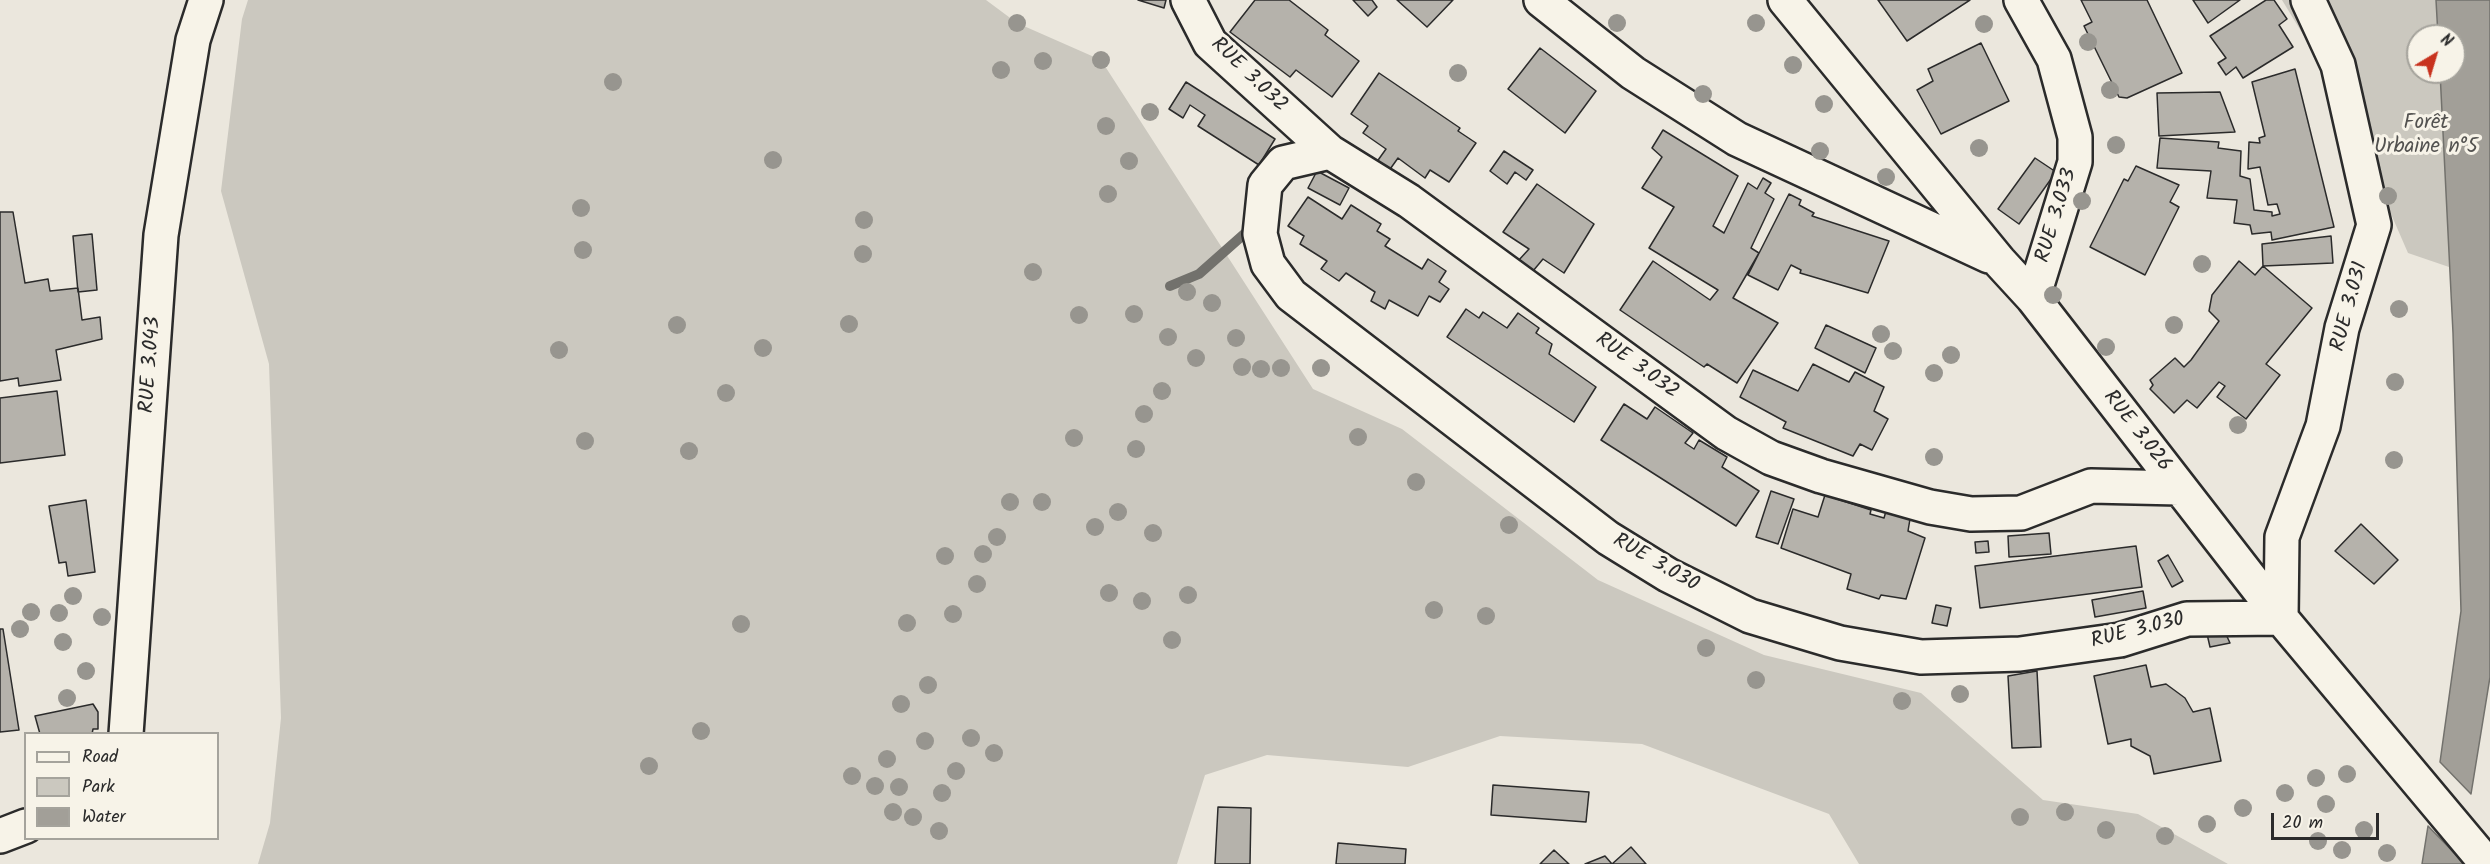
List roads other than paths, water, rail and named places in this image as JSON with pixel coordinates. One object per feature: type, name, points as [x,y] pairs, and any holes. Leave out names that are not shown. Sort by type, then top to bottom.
[{"type":"street","name":"RUE 3.043","points":[[126,732],[161,235],[193,40],[206,0]]},
{"type":"street","name":"RUE 3.032","points":[[1188,0],[1210,43],[1330,152],[1409,201],[1726,433],[1771,458],[1821,476],[1930,507],[1971,514],[2021,513],[2091,486],[2179,488]]},
{"type":"street","points":[[1541,0],[1633,73],[1737,139],[1999,261]]},
{"type":"street","name":"RUE 3.026","points":[[1785,0],[2032,298],[2281,618],[2483,859]]},
{"type":"street","name":"RUE 3.033","points":[[2021,0],[2054,59],[2075,137],[2075,162],[2032,298]]},
{"type":"street","name":"RUE 3.031","points":[[2281,618],[2283,537],[2323,426],[2342,328],[2374,225],[2338,65],[2307,0]]},
{"type":"street","name":"RUE 3.030","points":[[1330,152],[1283,163],[1265,185],[1260,234],[1268,264],[1291,295],[1608,538],[1668,575],[1750,616],[1840,643],[1921,657],[2020,654],[2109,642],[2187,619],[2281,618]]},
{"type":"street","points":[[0,836],[24,827]]},
{"type":"water","points":[[2436,0],[2490,0],[2490,677],[2471,794],[2440,762],[2461,611],[2453,333],[2441,84],[2466,84],[2466,24],[2437,24]]},
{"type":"water","points":[[2428,826],[2463,862],[2462,864],[2422,864]]},
{"type":"waterway","points":[[1170,286],[1199,274],[1251,228]]},
{"type":"park label","name":"Forêt Urbaine n°5","points":[[2426,136]]}]
